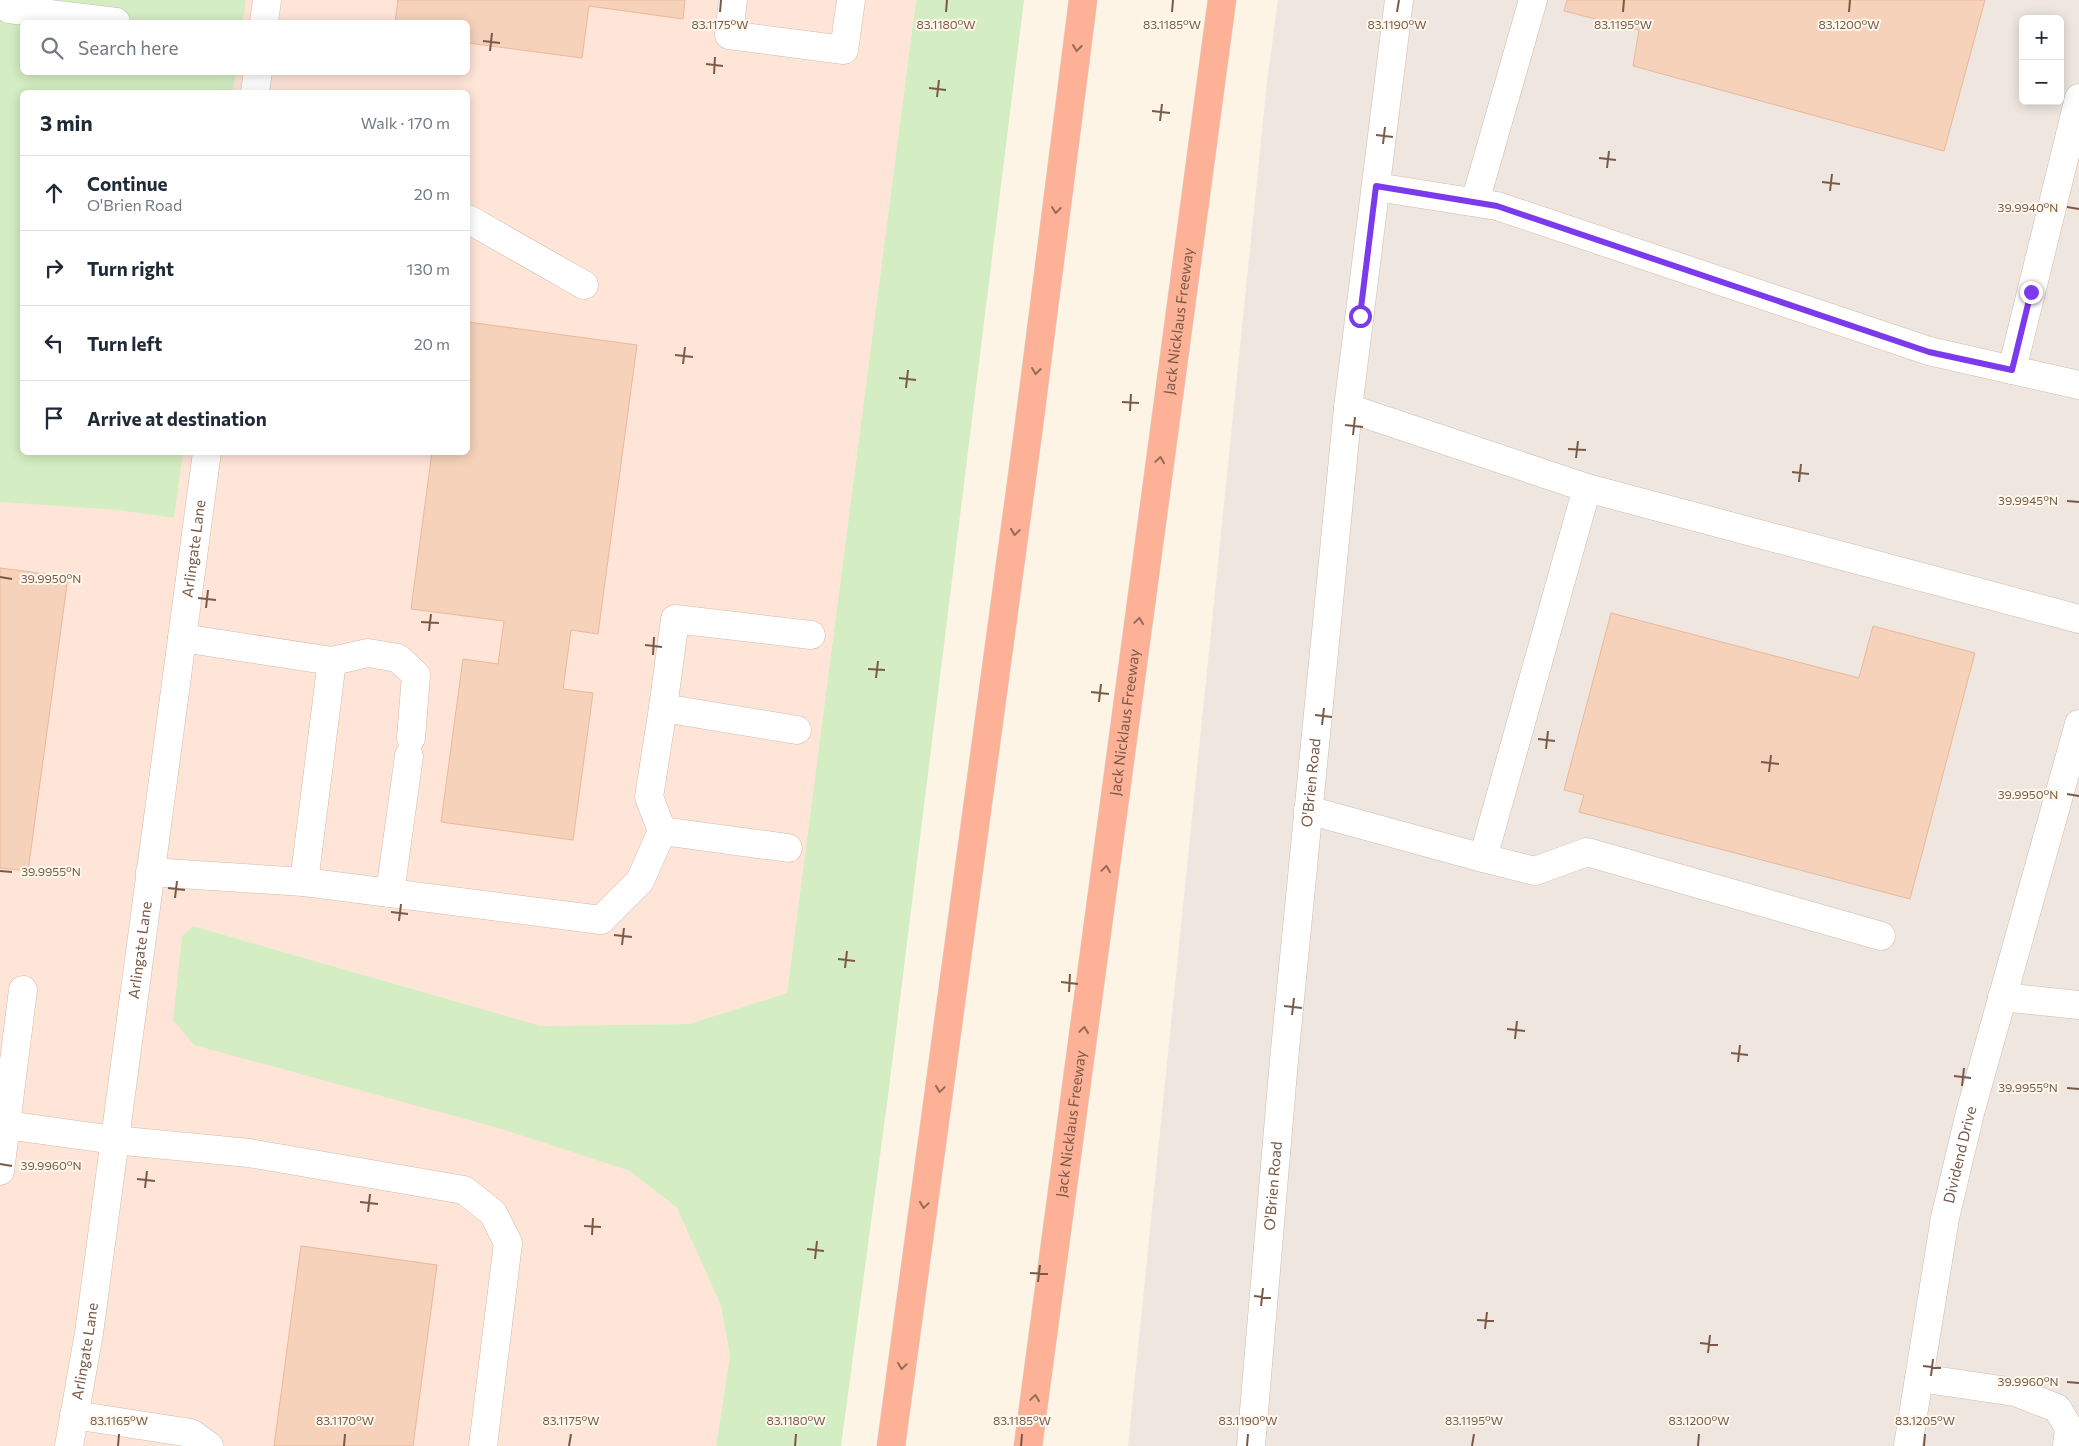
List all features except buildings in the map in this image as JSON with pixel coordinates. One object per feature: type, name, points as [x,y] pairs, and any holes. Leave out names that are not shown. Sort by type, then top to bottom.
[{"type":"highway","points":[[891,1446],[1029,425],[1083,0]]},
{"type":"highway","name":"Jack Nicklaus Freeway","points":[[1028,1446],[1222,0]]},
{"type":"street","points":[[3,0],[9,9],[100,20]]},
{"type":"street","points":[[42,13],[70,0]]},
{"type":"street","points":[[264,20],[268,0]]},
{"type":"street","points":[[733,0],[729,35],[844,50],[851,0]]},
{"type":"street","name":"O'Brien Road","points":[[1250,1446],[1284,1060],[1348,408],[1399,0]]},
{"type":"street","points":[[1475,202],[1533,0]]},
{"type":"street","points":[[255,90],[258,75]]},
{"type":"street","points":[[2012,370],[2079,98]]},
{"type":"street","points":[[1376,186],[1497,206],[1929,352],[2079,385]]},
{"type":"street","points":[[470,220],[584,285]]},
{"type":"street","points":[[1348,408],[1587,488],[2079,619]]},
{"type":"street","name":"Arlingate Lane","points":[[69,1446],[89,1333],[208,455]]},
{"type":"street","points":[[1483,858],[1587,488]]},
{"type":"street","points":[[150,872],[304,882],[601,920],[640,881],[662,831],[649,797],[675,619],[811,636]]},
{"type":"street","points":[[182,638],[332,661],[368,653],[398,658],[416,675],[410,747],[390,893]]},
{"type":"street","points":[[304,882],[332,661]]},
{"type":"street","points":[[663,708],[797,730]]},
{"type":"street","name":"Dividend Drive","points":[[1908,1446],[1945,1218],[1970,1113],[2079,724]]},
{"type":"street","points":[[1308,810],[1535,871],[1587,852],[1881,936]]},
{"type":"street","points":[[662,831],[788,848]]},
{"type":"street","points":[[0,1171],[3,1124],[23,990]]},
{"type":"street","points":[[2002,997],[2079,1005]]},
{"type":"street","points":[[3,1124],[114,1140],[249,1154],[464,1190],[493,1213],[508,1243],[483,1446]]},
{"type":"street","points":[[1919,1378],[2015,1392],[2057,1408],[2069,1428],[2067,1446]]},
{"type":"street","points":[[74,1415],[191,1433],[209,1446]]},
{"type":"shaded area","points":[[246,0],[916,0],[787,993],[689,1024],[541,1026],[193,926],[182,936],[174,1020],[630,1171],[677,1208],[721,1306],[730,1356],[716,1446],[0,1446],[0,502],[117,510],[174,518],[183,455],[470,455],[470,90],[233,90],[236,75],[470,75],[470,20],[243,20]]},
{"type":"shaded area","points":[[1278,0],[2079,0],[2079,1446],[1128,1446],[1267,82]]},
{"type":"green space","points":[[0,0],[246,0],[243,20],[20,20],[20,75],[236,75],[233,90],[20,90],[20,455],[183,455],[174,518],[117,510],[0,502]]},
{"type":"green space","points":[[916,0],[1024,0],[888,1096],[841,1446],[716,1446],[730,1356],[721,1306],[677,1208],[630,1171],[502,1129],[194,1045],[173,1020],[182,936],[193,926],[541,1026],[689,1024],[787,993]]},
{"type":"route","points":[[1360,316],[1376,186],[1497,206],[1929,352],[2012,370],[2031,292]]}]
